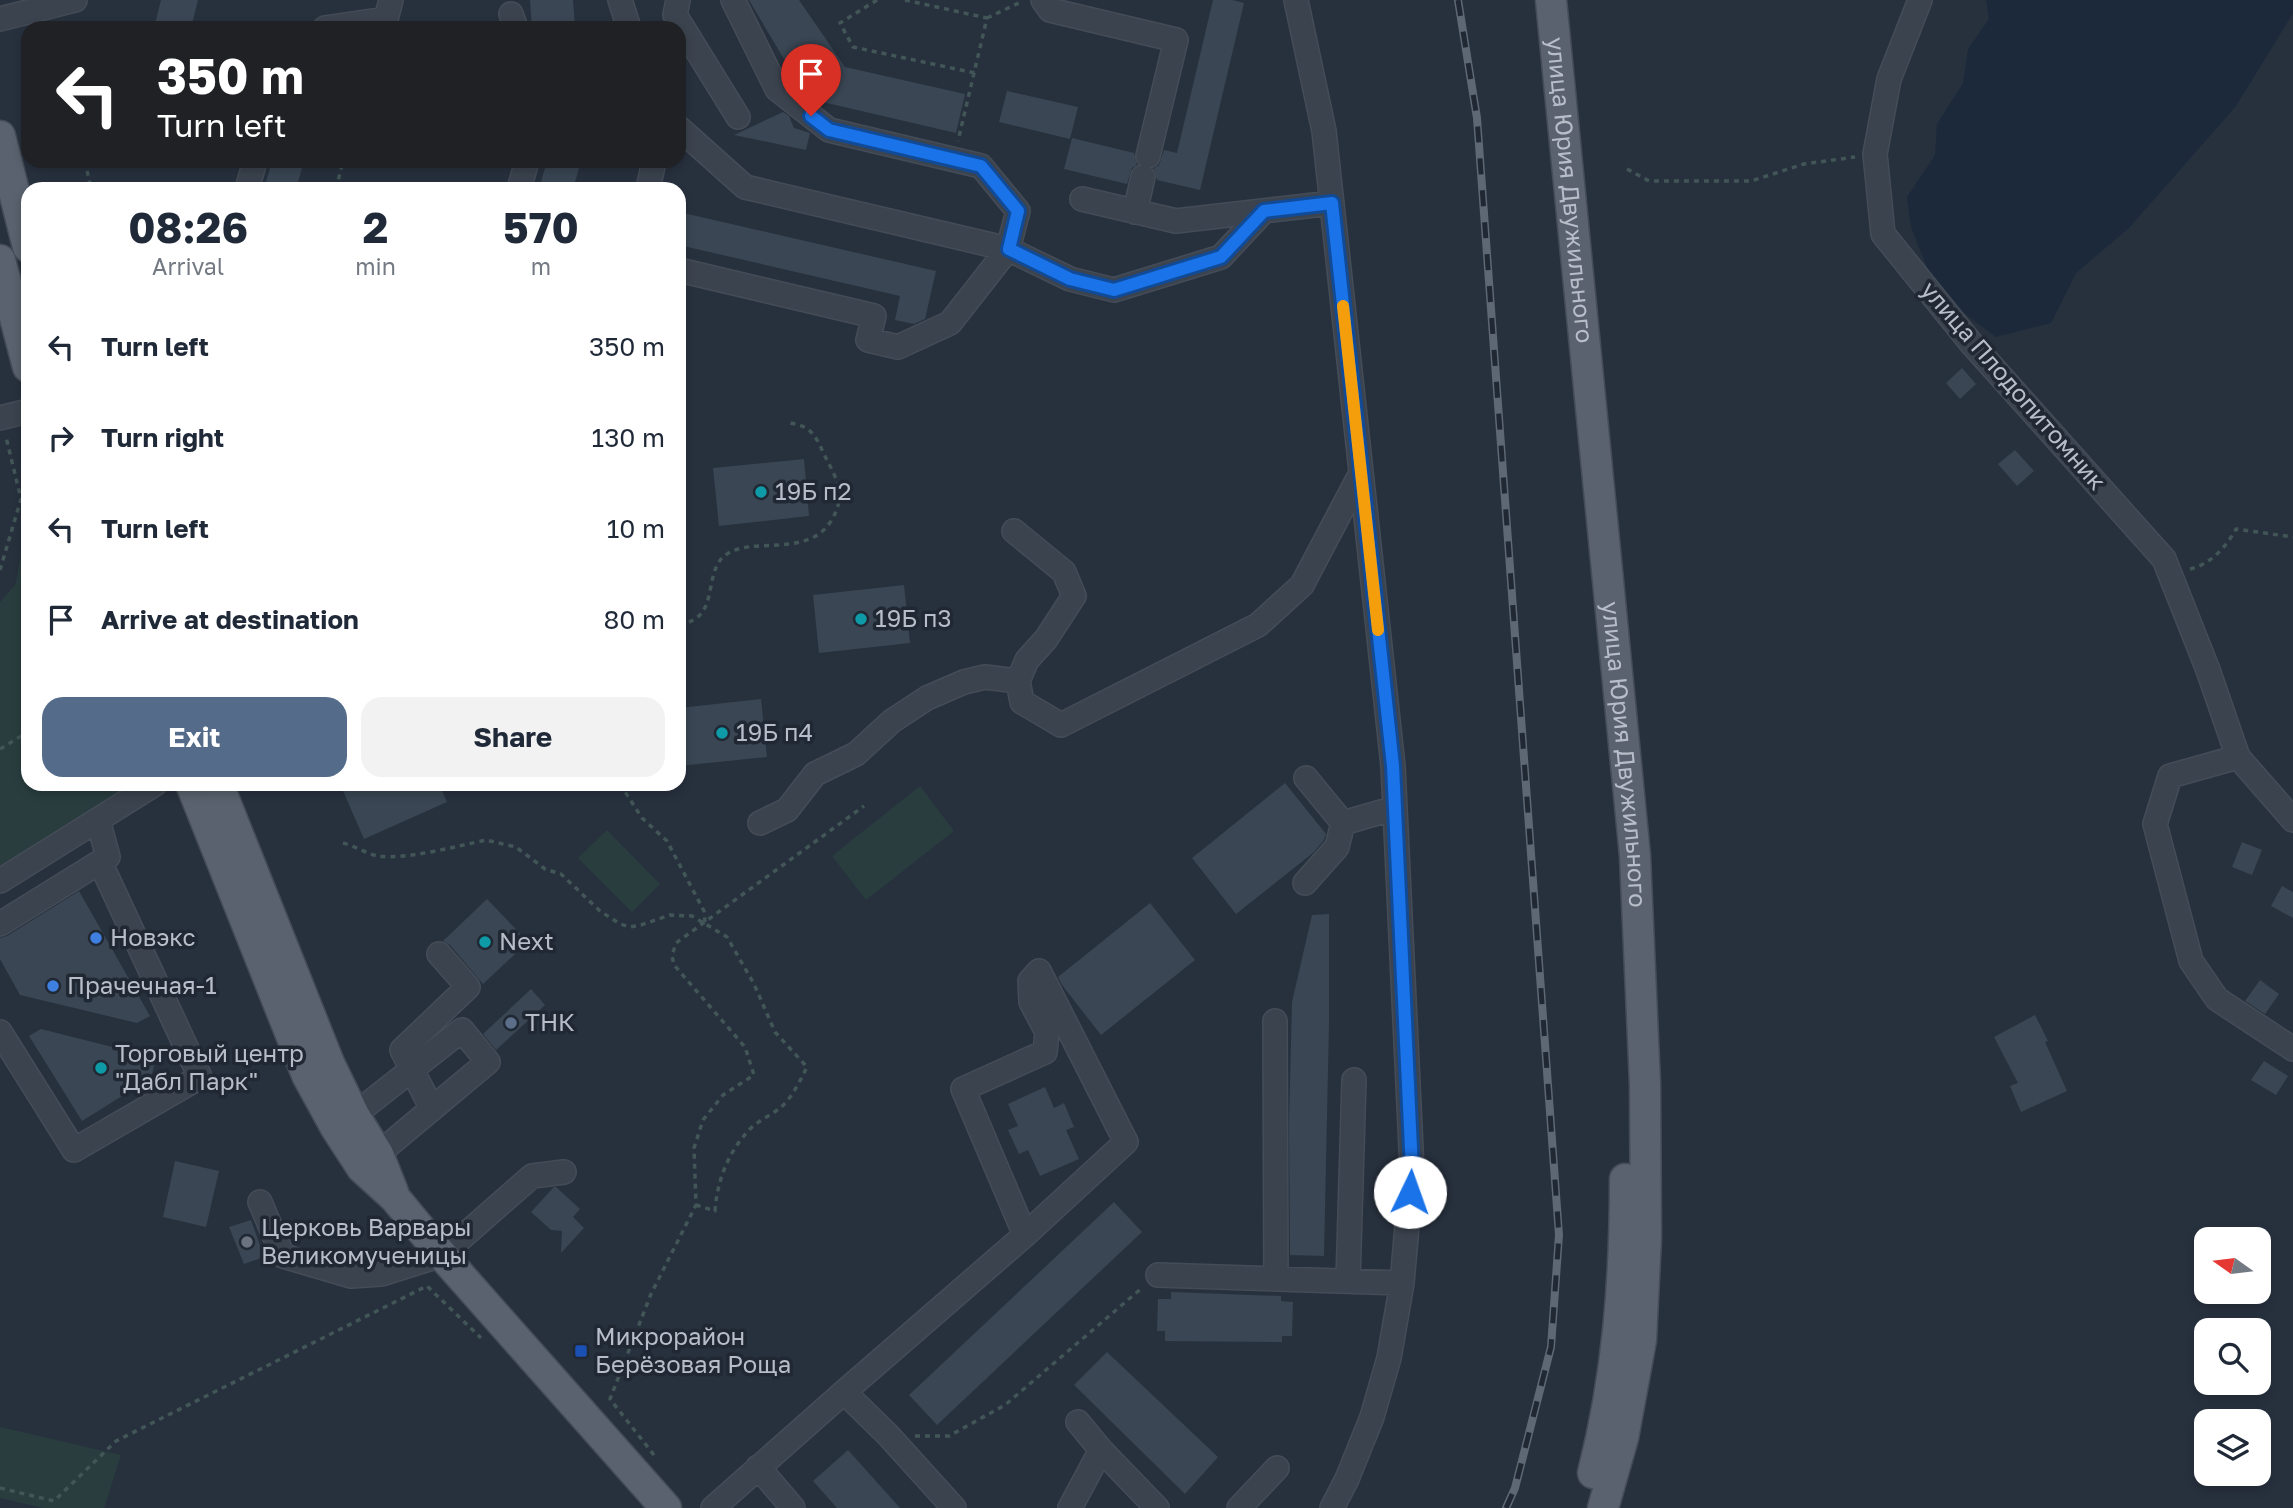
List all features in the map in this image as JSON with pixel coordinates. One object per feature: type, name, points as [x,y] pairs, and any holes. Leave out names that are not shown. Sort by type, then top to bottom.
[{"type":"main road","name":"улица Юрия Двужильного","points":[[1533,0],[1588,514],[1602,673],[1625,1062],[1625,1210],[1618,1344],[1604,1430],[1583,1508]]},
{"type":"main road","name":"улица Юрия Двужильного","points":[[1551,0],[1634,856],[1645,1084],[1646,1238],[1641,1340],[1623,1438],[1603,1508]]},
{"type":"main road","points":[[0,136],[21,219]]},
{"type":"main road","points":[[0,260],[21,341]]},
{"type":"main road","points":[[194,791],[307,1075],[362,1168],[395,1198],[442,1255],[666,1508]]},
{"type":"main road","points":[[221,791],[329,1063],[354,1115],[378,1154],[395,1198]]},
{"type":"street","points":[[0,19],[75,0]]},
{"type":"street","points":[[372,21],[386,19],[391,0]]},
{"type":"street","points":[[620,0],[627,21]]},
{"type":"street","points":[[678,0],[675,15],[679,21]]},
{"type":"street","points":[[686,272],[874,316],[869,340],[898,347],[950,323],[1009,249],[1018,211],[981,166],[829,130],[777,89],[733,0]]},
{"type":"street","points":[[1296,0],[1324,131],[1393,766],[1412,1170],[1402,1283],[1389,1358],[1372,1418],[1332,1508]]},
{"type":"street","name":"улица Плодопитомник","points":[[1920,0],[1889,79],[1875,154],[1883,234],[1971,343],[2164,559],[2208,670],[2238,757],[2293,820]]},
{"type":"street","points":[[1057,4],[1176,40],[1135,212]]},
{"type":"street","points":[[686,33],[738,117]]},
{"type":"street","points":[[686,134],[745,187],[1009,249],[1070,279],[1114,290],[1221,257],[1264,211]]},
{"type":"street","points":[[1082,199],[1176,221],[1332,203]]},
{"type":"street","points":[[0,418],[21,413]]},
{"type":"street","points":[[1014,531],[1063,572],[1074,596],[1046,639],[1027,660],[1018,681],[1021,702],[1061,725],[1258,625],[1302,585],[1361,473]]},
{"type":"street","points":[[760,823],[787,810],[815,774],[856,754],[892,721],[927,698],[964,682],[985,677],[1018,681]]},
{"type":"street","points":[[2238,757],[2170,776],[2155,824],[2191,961],[2217,999],[2293,1049]]},
{"type":"street","points":[[1306,778],[1343,823]]},
{"type":"street","points":[[0,881],[144,791]]},
{"type":"street","points":[[1343,823],[1395,808]]},
{"type":"street","points":[[0,924],[108,857],[98,820]]},
{"type":"street","points":[[1305,883],[1337,847],[1343,823]]},
{"type":"street","points":[[0,1032],[74,1150],[200,1077],[100,862]]},
{"type":"street","points":[[432,1109],[402,1050],[468,987],[439,954]]},
{"type":"street","points":[[713,1508],[1025,1235],[1126,1142],[1039,971],[1030,981],[1030,992],[1031,1002],[1047,1032],[1045,1052],[963,1089],[1025,1235]]},
{"type":"street","points":[[1275,1021],[1276,1279]]},
{"type":"street","points":[[354,1115],[462,1030],[488,1062],[378,1154]]},
{"type":"street","points":[[1349,1281],[1354,1080]]},
{"type":"street","points":[[260,1202],[283,1255],[351,1276],[381,1275],[442,1255],[532,1176],[565,1172]]},
{"type":"street","points":[[1158,1275],[1402,1283]]},
{"type":"street","points":[[844,1391],[954,1508]]},
{"type":"street","points":[[1078,1422],[1157,1508]]},
{"type":"street","points":[[1070,1508],[1101,1450]]},
{"type":"street","points":[[758,1467],[793,1508]]},
{"type":"street","points":[[1239,1508],[1277,1468]]},
{"type":"path","points":[[877,0],[840,23],[853,47],[975,73]]},
{"type":"path","points":[[905,0],[987,18],[1026,0]]},
{"type":"path","points":[[954,160],[987,18]]},
{"type":"path","points":[[1628,169],[1649,181],[1751,181],[1804,164],[1875,154]]},
{"type":"path","points":[[0,418],[21,499],[0,570]]},
{"type":"path","points":[[686,621],[697,616],[705,608],[716,565],[724,555],[738,550],[815,538],[829,525],[839,508],[841,489],[815,433],[802,425],[789,424]]},
{"type":"path","points":[[2187,570],[2197,567],[2226,547],[2236,529],[2293,537]]},
{"type":"path","points":[[0,749],[21,736]]},
{"type":"path","points":[[625,791],[642,818],[667,841],[704,911],[705,922]]},
{"type":"path","points":[[657,1459],[610,1399],[651,1294],[696,1205],[694,1148],[704,1119],[723,1095],[754,1075],[745,1047],[674,965],[676,943],[864,806]]},
{"type":"path","points":[[343,843],[375,856],[393,858],[486,840],[498,842],[516,847],[545,869],[561,874],[600,911],[620,924],[630,927],[670,915],[692,916],[727,937],[754,984],[775,1032],[807,1067],[780,1108],[748,1131],[732,1154],[717,1190],[715,1211],[696,1205]]},
{"type":"path","points":[[888,1435],[949,1436],[1005,1405],[1158,1275]]},
{"type":"path","points":[[0,1488],[54,1501],[117,1441],[428,1286],[485,1342]]},
{"type":"green space","points":[[21,555],[21,791],[143,791],[0,881],[0,602],[15,585]]},
{"type":"green space","points":[[920,786],[954,831],[866,900],[832,856]]},
{"type":"green space","points":[[607,830],[660,884],[632,912],[578,858]]},
{"type":"green space","points":[[0,1427],[121,1455],[104,1508],[43,1508],[0,1498]]},
{"type":"water","points":[[1986,0],[2293,0],[2293,13],[2236,106],[2129,228],[2076,273],[2051,323],[1996,337],[1956,307],[1928,270],[1911,227],[1907,197],[1935,155],[1937,124],[1963,83],[1968,49],[1989,19]]},
{"type":"building","points":[[161,0],[198,0],[193,21],[156,21]]},
{"type":"building","points":[[530,0],[573,0],[574,21],[532,21]]},
{"type":"building","points":[[749,0],[799,0],[845,67],[965,94],[956,133],[814,100],[804,93]]},
{"type":"building","points":[[1213,0],[1244,3],[1200,190],[1157,180],[1154,168],[1159,165],[1164,150],[1177,153]]},
{"type":"building","points":[[1007,91],[1078,107],[1070,139],[999,122]]},
{"type":"building","points":[[783,112],[789,116],[794,128],[810,133],[806,150],[734,135]]},
{"type":"building","points":[[1072,138],[1134,153],[1137,165],[1132,168],[1127,184],[1064,169]]},
{"type":"building","points":[[270,168],[302,168],[298,182],[266,182]]},
{"type":"building","points":[[545,168],[579,168],[575,182],[541,182]]},
{"type":"building","points":[[686,214],[936,271],[925,319],[914,324],[895,320],[900,296],[686,247]]},
{"type":"building","points":[[1962,368],[1976,384],[1960,399],[1946,383]]},
{"type":"building","points":[[2015,450],[2034,471],[2017,486],[1998,464]]},
{"type":"building","name":"19Б п2","points":[[804,459],[809,516],[719,526],[713,468]]},
{"type":"building","name":"19Б п3","points":[[904,585],[910,643],[819,653],[813,595]]},
{"type":"building","name":"19Б п4","points":[[761,699],[767,757],[686,765],[686,707]]},
{"type":"building","points":[[1285,783],[1326,834],[1324,840],[1313,853],[1236,914],[1192,858]]},
{"type":"building","points":[[343,791],[442,791],[447,802],[364,839]]},
{"type":"building","points":[[2242,842],[2262,850],[2252,875],[2232,867]]},
{"type":"building","points":[[2282,886],[2293,892],[2293,918],[2271,906]]},
{"type":"building","points":[[79,891],[150,1016],[137,1023],[20,995],[0,959],[0,938]]},
{"type":"building","name":"Next","points":[[487,899],[528,942],[483,984],[450,945],[443,941]]},
{"type":"building","points":[[1150,903],[1195,960],[1101,1035],[1058,977]]},
{"type":"building","points":[[1329,914],[1324,1256],[1290,1255],[1292,1002],[1312,915]]},
{"type":"building","points":[[2260,980],[2279,994],[2265,1014],[2245,1001]]},
{"type":"building","name":"ТНК","points":[[531,989],[545,1005],[496,1050],[483,1034]]},
{"type":"building","points":[[2035,1015],[2067,1091],[2021,1112],[2010,1086],[2018,1083],[1994,1037]]},
{"type":"building","name":"Торговый центр \"Дабл Парк\"","points":[[41,1029],[156,1058],[151,1078],[82,1121],[29,1036]]},
{"type":"building","points":[[2264,1061],[2288,1076],[2276,1095],[2251,1080]]},
{"type":"building","points":[[1045,1087],[1054,1108],[1064,1103],[1074,1127],[1066,1130],[1079,1159],[1040,1176],[1028,1150],[1019,1154],[1008,1130],[1018,1126],[1008,1104]]},
{"type":"building","points":[[175,1161],[219,1171],[206,1227],[163,1217]]},
{"type":"building","points":[[554,1187],[580,1209],[573,1217],[584,1228],[561,1253],[562,1231],[551,1230],[531,1212]]},
{"type":"building","points":[[1114,1202],[1142,1232],[937,1425],[909,1395]]},
{"type":"building","name":"Церковь Варвары Великомученицы","points":[[251,1220],[264,1257],[244,1264],[229,1227]]},
{"type":"building","points":[[1171,1292],[1281,1296],[1281,1301],[1293,1302],[1292,1336],[1282,1336],[1282,1342],[1165,1341],[1165,1331],[1157,1331],[1158,1299],[1171,1299]]},
{"type":"building","points":[[1107,1352],[1218,1457],[1185,1494],[1074,1385]]},
{"type":"building","points":[[848,1450],[900,1508],[837,1508],[813,1481]]},
{"type":"railway","points":[[1458,0],[1477,118],[1559,1235],[1551,1347],[1515,1488],[1506,1508]]},
{"type":"slow traffic","points":[[1343,306],[1378,630]]},
{"type":"place","name":"19Б п2","points":[[761,492]]},
{"type":"place","name":"19Б п3","points":[[861,619]]},
{"type":"place","name":"19Б п4","points":[[722,733]]},
{"type":"place","name":"Новэкс","points":[[96,938]]},
{"type":"place","name":"Next","points":[[485,942]]},
{"type":"place","name":"Прачечная-1","points":[[53,986]]},
{"type":"place","name":"ТНК","points":[[511,1023]]},
{"type":"place","name":"Торговый центр \"Дабл Парк\"","points":[[101,1068]]},
{"type":"place","name":"Церковь Варвары Великомученицы","points":[[247,1242]]},
{"type":"place","name":"Микрорайон Берёзовая Роща","points":[[581,1351]]},
{"type":"route","points":[[811,116],[829,130],[981,166],[1018,211],[1009,249],[1070,279],[1114,290],[1221,257],[1264,211],[1332,203],[1393,766],[1412,1170],[1410,1192]]}]
